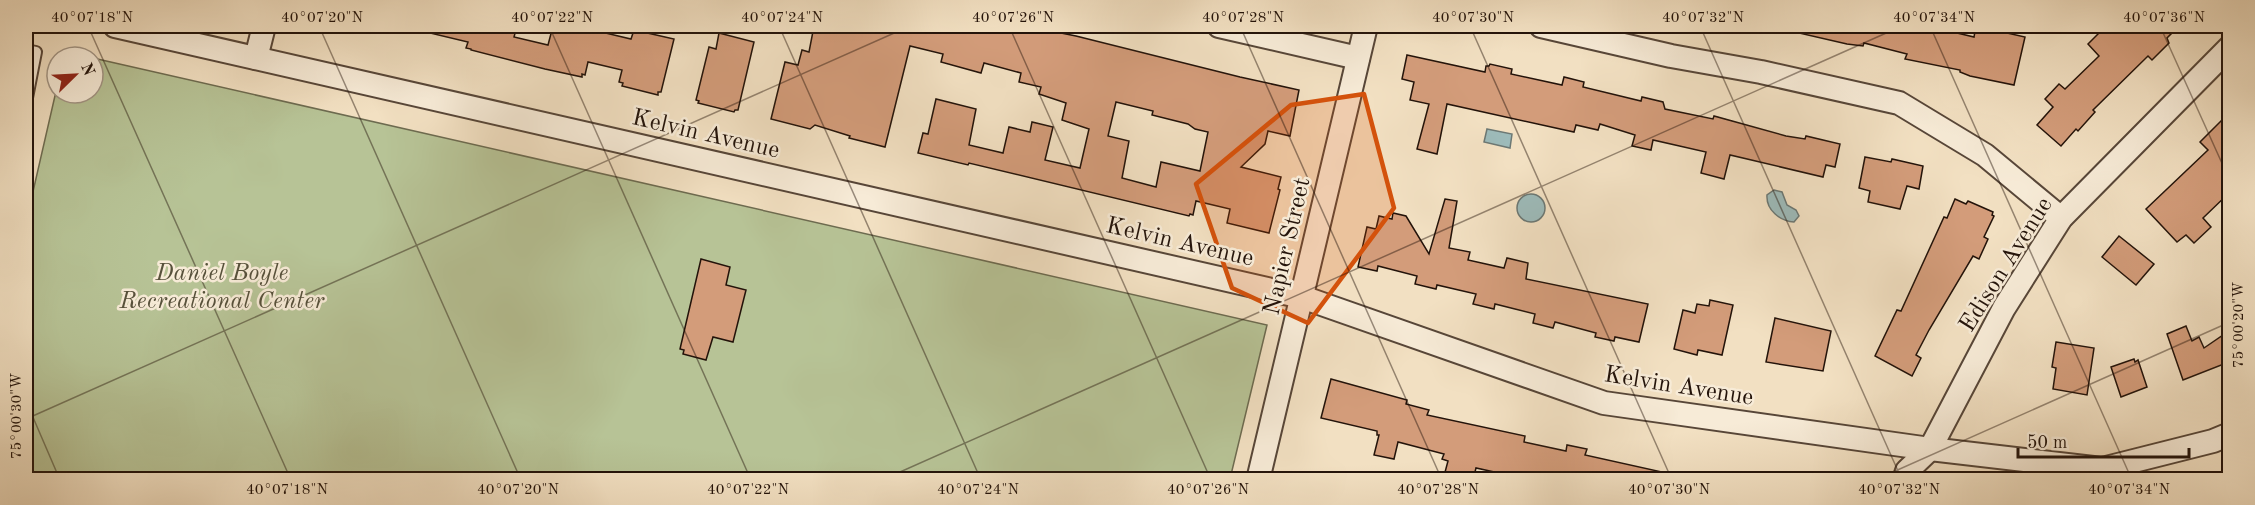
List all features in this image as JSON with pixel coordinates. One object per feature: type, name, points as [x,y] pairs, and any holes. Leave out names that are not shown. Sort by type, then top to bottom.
[{"type":"street","name":"Kelvin Avenue","points":[[115,26],[1302,297],[1604,403],[1930,449],[2102,469],[2213,441],[2229,434]]},
{"type":"street","points":[[256,58],[264,26]]},
{"type":"street","points":[[1219,26],[1358,58]]},
{"type":"street","name":"Napier Street","points":[[1258,480],[1366,26]]},
{"type":"street","points":[[1541,26],[1671,56],[1761,72],[1899,103],[1985,155],[2061,218]]},
{"type":"street","name":"Edison Avenue","points":[[1904,480],[1907,471],[1930,449],[2004,308],[2061,218],[2229,46]]},
{"type":"lane","points":[[26,50],[36,52],[26,103]]},
{"type":"highlighted area","points":[[1364,94],[1394,208],[1308,323],[1232,288],[1196,184],[1291,105]]},
{"type":"green space","name":"Daniel Boyle Recreational Center","points":[[105,61],[1267,325],[1230,479],[26,480],[26,222],[53,105],[105,105]]},
{"type":"water","points":[[1487,129],[1512,134],[1510,148],[1484,142]]},
{"type":"water","points":[[1774,190],[1782,192],[1787,205],[1796,210],[1799,216],[1794,222],[1779,217],[1771,210],[1767,195]]},
{"type":"water","points":[[1531,194],[1541,198],[1545,208],[1541,218],[1531,222],[1521,218],[1517,208],[1521,198]]},
{"type":"building","points":[[431,26],[517,26],[514,37],[548,45],[553,26],[598,26],[597,31],[631,39],[634,30],[674,39],[661,92],[658,92],[658,95],[622,86],[623,83],[619,82],[622,70],[588,62],[585,75],[582,74],[582,77],[545,69],[471,50],[466,48],[468,42],[430,33]]},
{"type":"building","points":[[814,26],[1026,26],[1299,90],[1290,136],[1268,131],[1265,144],[1241,167],[1281,177],[1269,233],[1227,223],[1230,209],[1196,201],[1193,215],[1189,216],[969,163],[968,165],[918,153],[923,133],[928,134],[936,99],[976,109],[969,145],[1003,153],[1009,127],[1030,132],[1032,122],[1053,127],[1045,160],[1080,168],[1089,129],[1062,120],[1066,103],[1039,94],[1041,87],[1019,82],[1021,73],[984,63],[981,73],[941,62],[943,54],[910,46],[885,147],[849,138],[850,136],[815,125],[810,129],[771,119],[785,62],[798,65],[802,50],[809,52]],"holes":[[[1116,102],[1153,111],[1152,115],[1188,124],[1195,129],[1208,132],[1200,171],[1161,162],[1156,187],[1122,178],[1129,141],[1108,136]]]},
{"type":"building","points":[[1800,26],[1928,26],[1974,37],[1976,26],[2025,37],[2014,85],[1970,76],[1960,70],[1905,59],[1907,54],[1864,43],[1863,46],[1847,44],[1799,33]]},
{"type":"building","points":[[2106,26],[2179,26],[2167,38],[2169,43],[2152,60],[2148,56],[2093,110],[2095,112],[2061,146],[2037,125],[2053,107],[2045,99],[2059,84],[2065,89],[2099,56],[2088,44]]},
{"type":"building","points":[[719,33],[754,42],[738,110],[734,112],[698,103],[699,101],[696,100],[709,47],[716,49]]},
{"type":"building","points":[[1407,55],[1485,72],[1486,66],[1490,64],[1512,69],[1511,74],[1562,85],[1564,77],[1584,82],[1583,87],[1641,101],[1642,97],[1663,102],[1665,109],[1713,119],[1714,116],[1786,136],[1805,139],[1806,136],[1840,144],[1835,167],[1826,165],[1823,177],[1730,155],[1724,179],[1701,173],[1706,152],[1653,140],[1651,150],[1632,146],[1635,135],[1600,124],[1598,130],[1576,125],[1574,132],[1447,104],[1437,154],[1417,149],[1429,104],[1410,100],[1414,82],[1402,79]]},
{"type":"building","points":[[2229,113],[2229,193],[2203,218],[2211,227],[2194,243],[2186,235],[2177,242],[2146,209],[2208,150],[2200,142]]},
{"type":"building","points":[[1865,157],[1891,162],[1892,159],[1923,166],[1919,189],[1907,186],[1900,209],[1868,202],[1870,191],[1859,188]]},
{"type":"building","points":[[1445,199],[1457,201],[1449,248],[1470,252],[1468,260],[1504,268],[1507,258],[1528,263],[1526,279],[1648,304],[1639,342],[1615,337],[1614,341],[1595,337],[1596,333],[1555,322],[1553,328],[1533,323],[1535,314],[1495,304],[1494,309],[1473,304],[1476,294],[1437,285],[1436,289],[1415,284],[1417,276],[1378,266],[1377,271],[1358,267],[1367,227],[1376,229],[1379,216],[1392,219],[1393,213],[1406,216],[1429,254]]},
{"type":"building","points":[[1955,199],[1966,204],[1968,201],[1993,212],[1994,216],[1984,237],[1988,239],[1979,259],[1973,256],[1929,330],[1916,355],[1921,358],[1912,376],[1875,356],[1897,310],[1901,311],[1944,217],[1947,218]]},
{"type":"building","points":[[2119,236],[2154,264],[2136,285],[2102,257]]},
{"type":"building","points":[[701,259],[730,267],[726,285],[746,290],[733,342],[713,337],[706,360],[683,354],[684,350],[680,349]]},
{"type":"building","points":[[1710,300],[1733,305],[1722,355],[1698,350],[1697,355],[1674,349],[1683,310],[1695,313],[1697,304],[1709,306]]},
{"type":"building","points":[[1775,318],[1831,331],[1823,371],[1766,362]]},
{"type":"building","points":[[2186,326],[2192,341],[2199,337],[2204,348],[2229,331],[2229,362],[2183,380],[2167,334]]},
{"type":"building","points":[[2056,342],[2094,348],[2087,395],[2053,389],[2056,368],[2052,367]]},
{"type":"building","points":[[2134,359],[2135,362],[2138,360],[2147,387],[2121,397],[2111,367]]},
{"type":"building","points":[[1331,379],[1407,400],[1406,404],[1429,410],[1427,415],[1525,436],[1524,442],[1566,451],[1567,445],[1587,449],[1585,455],[1662,472],[1661,480],[1516,480],[1517,477],[1476,468],[1473,480],[1462,480],[1444,476],[1448,461],[1442,459],[1444,454],[1398,442],[1394,459],[1374,455],[1379,435],[1377,431],[1321,418]]}]
